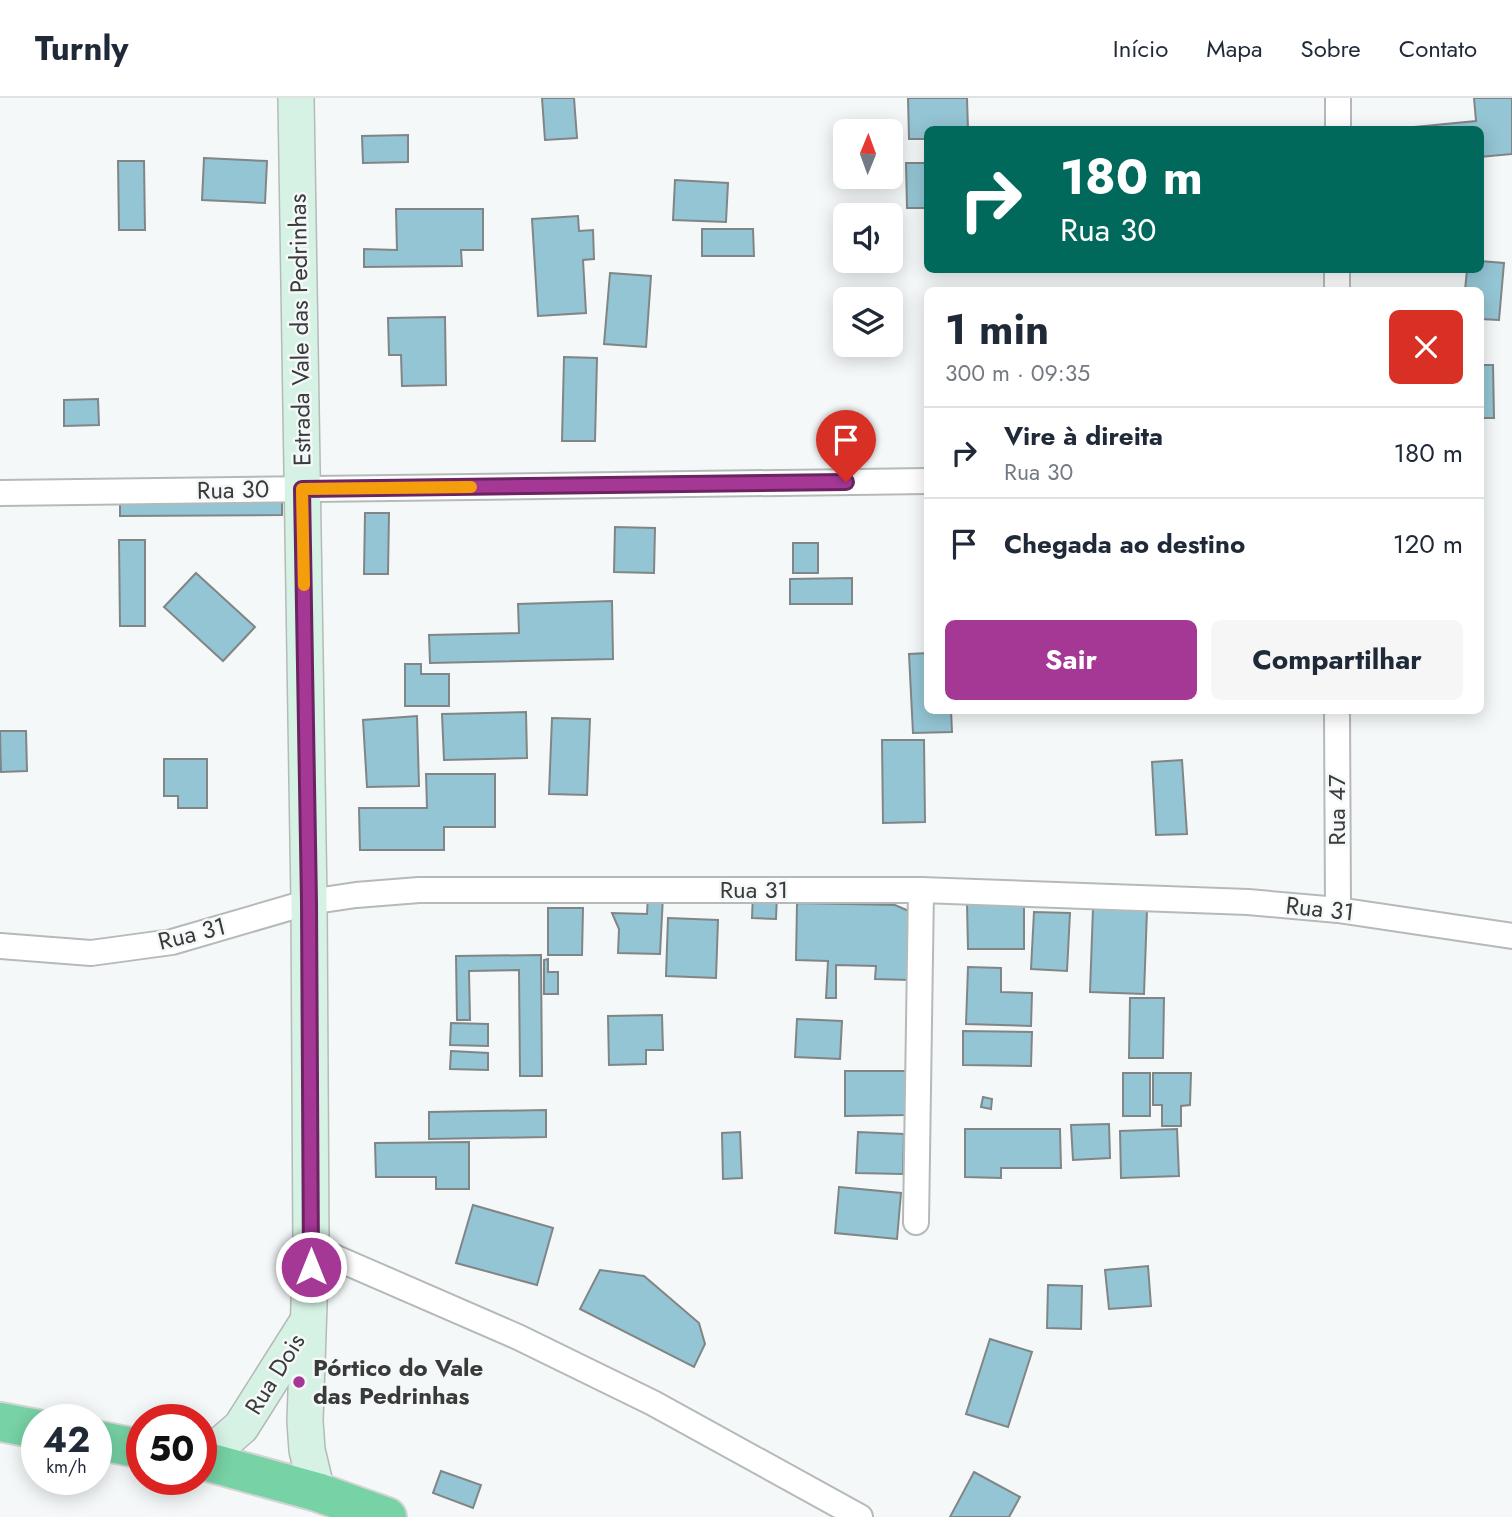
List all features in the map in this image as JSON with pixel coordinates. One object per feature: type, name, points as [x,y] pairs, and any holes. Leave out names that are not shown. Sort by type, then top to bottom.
[{"type":"highway","points":[[0,1422],[21,1426]]},
{"type":"highway","points":[[217,1464],[317,1492],[387,1517]]},
{"type":"main road","name":"Estrada Vale das Pedrinhas","points":[[296,98],[309,902],[310,1318]]},
{"type":"main road","name":"Rua Dois","points":[[217,1448],[242,1427],[310,1318]]},
{"type":"main road","name":"Rua Dois","points":[[310,1318],[305,1422],[307,1450],[317,1492]]},
{"type":"street","points":[[1338,98],[1338,126]]},
{"type":"street","name":"Rua 30","points":[[0,493],[924,481]]},
{"type":"street","name":"Rua 47","points":[[1337,714],[1338,910]]},
{"type":"street","name":"Rua 31","points":[[0,946],[91,953],[172,942],[309,902],[418,890],[921,890],[1248,902],[1338,910],[1512,936]]},
{"type":"street","points":[[916,1222],[921,890]]},
{"type":"street","points":[[311,1247],[518,1337],[592,1373],[653,1403],[860,1517]]},
{"type":"building","points":[[542,98],[574,98],[577,138],[545,140]]},
{"type":"building","points":[[908,98],[967,98],[968,126],[924,126],[924,139],[909,139]]},
{"type":"building","points":[[1474,98],[1512,98],[1512,154],[1484,157],[1484,126],[1424,126],[1476,121]]},
{"type":"building","points":[[408,135],[408,162],[363,163],[362,136]]},
{"type":"building","points":[[204,158],[267,161],[265,203],[202,200]]},
{"type":"building","points":[[118,161],[144,161],[145,230],[119,230]]},
{"type":"building","points":[[906,163],[924,163],[924,208],[907,208]]},
{"type":"building","points":[[675,180],[728,183],[726,222],[673,220]]},
{"type":"building","points":[[396,209],[483,209],[483,250],[461,250],[462,266],[364,267],[364,249],[397,250]]},
{"type":"building","points":[[578,216],[579,231],[593,230],[594,259],[583,260],[586,313],[538,316],[532,219]]},
{"type":"building","points":[[702,229],[753,229],[754,256],[702,256]]},
{"type":"building","points":[[1484,261],[1504,263],[1499,320],[1484,319],[1484,287],[1465,287],[1467,273],[1484,273]]},
{"type":"building","points":[[610,273],[651,276],[646,347],[604,344]]},
{"type":"building","points":[[445,317],[446,385],[402,386],[401,355],[389,355],[388,318]]},
{"type":"building","points":[[564,357],[597,358],[595,441],[562,441]]},
{"type":"building","points":[[1484,365],[1493,365],[1494,418],[1484,418]]},
{"type":"building","points":[[98,399],[99,425],[64,426],[64,400]]},
{"type":"building","points":[[282,496],[282,515],[120,516],[120,497]]},
{"type":"building","points":[[365,513],[389,513],[388,574],[364,574]]},
{"type":"building","points":[[615,527],[655,528],[654,573],[614,572]]},
{"type":"building","points":[[119,540],[145,540],[145,626],[120,626]]},
{"type":"building","points":[[793,543],[818,543],[818,573],[793,573]]},
{"type":"building","points":[[196,573],[255,627],[223,661],[164,607]]},
{"type":"building","points":[[852,578],[852,604],[790,604],[790,579]]},
{"type":"building","points":[[612,601],[613,659],[430,663],[429,635],[519,633],[518,604]]},
{"type":"building","points":[[924,653],[924,714],[951,714],[952,732],[913,733],[909,654]]},
{"type":"building","points":[[405,664],[421,664],[421,674],[449,674],[449,706],[405,706]]},
{"type":"building","points":[[526,712],[527,758],[444,760],[442,714]]},
{"type":"building","points":[[417,716],[419,786],[367,787],[363,720]]},
{"type":"building","points":[[552,718],[590,719],[587,795],[549,794]]},
{"type":"building","points":[[0,731],[26,731],[27,771],[1,772]]},
{"type":"building","points":[[882,740],[924,740],[925,822],[883,823]]},
{"type":"building","points":[[164,759],[207,759],[207,808],[178,808],[178,796],[164,796]]},
{"type":"building","points":[[1182,760],[1187,834],[1156,835],[1152,762]]},
{"type":"building","points":[[426,774],[495,774],[495,827],[444,827],[444,850],[360,850],[359,808],[427,808]]},
{"type":"building","points":[[753,894],[777,895],[776,919],[752,918]]},
{"type":"building","points":[[648,895],[663,896],[660,954],[618,953],[619,929],[612,913],[647,914]]},
{"type":"building","points":[[797,903],[895,905],[911,912],[909,980],[875,979],[876,966],[836,965],[836,998],[826,998],[828,961],[796,960]]},
{"type":"building","points":[[1024,903],[1024,949],[968,949],[967,904]]},
{"type":"building","points":[[548,908],[583,908],[582,955],[548,955]]},
{"type":"building","points":[[1093,908],[1147,910],[1144,994],[1090,992]]},
{"type":"building","points":[[1034,912],[1070,913],[1067,971],[1031,969]]},
{"type":"building","points":[[668,918],[718,920],[716,978],[666,976]]},
{"type":"building","points":[[541,955],[542,1076],[520,1076],[519,970],[469,971],[470,1020],[457,1020],[456,956]]},
{"type":"building","points":[[548,959],[548,972],[558,972],[558,994],[544,994],[544,960]]},
{"type":"building","points":[[968,967],[1001,968],[1001,992],[1032,993],[1031,1026],[966,1024]]},
{"type":"building","points":[[1130,998],[1164,998],[1163,1058],[1129,1058]]},
{"type":"building","points":[[662,1015],[663,1050],[646,1050],[646,1064],[609,1065],[608,1016]]},
{"type":"building","points":[[797,1019],[842,1021],[840,1059],[795,1057]]},
{"type":"building","points":[[451,1023],[488,1024],[488,1046],[450,1045]]},
{"type":"building","points":[[963,1031],[1032,1032],[1031,1066],[963,1065]]},
{"type":"building","points":[[451,1051],[488,1053],[488,1070],[450,1069]]},
{"type":"building","points":[[845,1071],[907,1071],[907,1115],[845,1116]]},
{"type":"building","points":[[1123,1073],[1150,1073],[1150,1116],[1123,1116]]},
{"type":"building","points":[[1153,1073],[1191,1073],[1190,1105],[1181,1106],[1181,1126],[1162,1126],[1162,1105],[1153,1105]]},
{"type":"building","points":[[983,1097],[992,1099],[991,1109],[981,1107]]},
{"type":"building","points":[[546,1110],[546,1137],[429,1139],[429,1112]]},
{"type":"building","points":[[1109,1124],[1110,1158],[1073,1160],[1071,1125]]},
{"type":"building","points":[[965,1129],[1060,1129],[1061,1168],[1001,1168],[1001,1178],[965,1177]]},
{"type":"building","points":[[1177,1129],[1179,1176],[1121,1178],[1120,1131]]},
{"type":"building","points":[[740,1132],[742,1178],[723,1179],[722,1133]]},
{"type":"building","points":[[858,1132],[904,1134],[903,1174],[856,1173]]},
{"type":"building","points":[[469,1142],[469,1189],[436,1189],[436,1177],[376,1177],[375,1143]]},
{"type":"building","points":[[839,1187],[901,1193],[897,1239],[835,1233]]},
{"type":"building","points":[[473,1205],[553,1228],[537,1285],[456,1263]]},
{"type":"building","points":[[1148,1266],[1151,1306],[1109,1309],[1105,1270]]},
{"type":"building","points":[[600,1270],[644,1276],[699,1323],[705,1344],[694,1367],[580,1309]]},
{"type":"building","points":[[1048,1285],[1082,1286],[1081,1329],[1047,1328]]},
{"type":"building","points":[[990,1339],[1032,1352],[1008,1427],[966,1414]]},
{"type":"building","points":[[441,1471],[481,1485],[473,1508],[433,1493]]},
{"type":"building","points":[[974,1472],[1020,1497],[1009,1517],[950,1517]]},
{"type":"slow traffic","points":[[304,585],[302,489],[471,487]]},
{"type":"place","name":"Pórtico do Vale das Pedrinhas","points":[[299,1382]]},
{"type":"route","points":[[311,1267],[309,902],[302,489],[846,482]]}]
